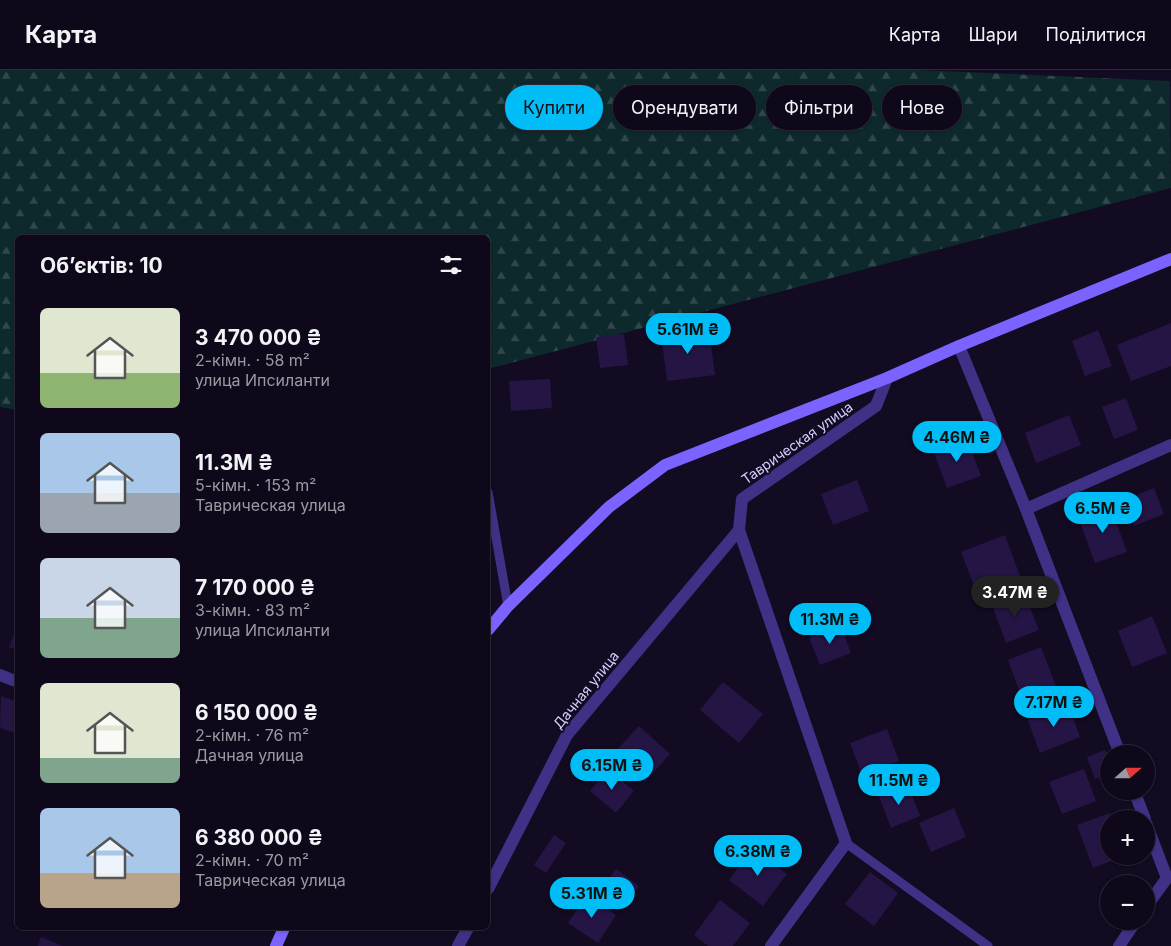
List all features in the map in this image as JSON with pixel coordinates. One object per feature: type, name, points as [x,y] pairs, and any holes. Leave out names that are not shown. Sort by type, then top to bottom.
[{"type":"main road","points":[[490,628],[508,606],[609,507],[665,465],[887,378],[959,346],[1171,259]]},
{"type":"main road","points":[[276,946],[283,930]]},
{"type":"street","points":[[959,346],[1026,509],[1117,745]]},
{"type":"street","name":"Таврическая улица","points":[[846,843],[739,530],[742,499],[876,406],[887,378]]},
{"type":"street","points":[[1026,509],[1171,445]]},
{"type":"street","name":"Дачная улица","points":[[490,885],[567,735],[739,530]]},
{"type":"street","points":[[0,675],[15,681]]},
{"type":"street","points":[[771,946],[846,843]]},
{"type":"street","points":[[1155,847],[1167,878],[1155,895]]},
{"type":"street","points":[[458,946],[467,930]]},
{"type":"street","points":[[1119,946],[1130,930]]},
{"type":"lane","points":[[490,503],[508,606]]},
{"type":"lane","points":[[846,843],[988,946]]},
{"type":"green space","points":[[0,70],[918,70],[1170,81],[1171,188],[490,368],[490,235],[15,235],[15,410],[0,407]]},
{"type":"building","points":[[1171,323],[1171,366],[1131,381],[1117,345]]},
{"type":"building","points":[[709,329],[715,375],[667,381],[661,334]]},
{"type":"building","points":[[1098,330],[1112,366],[1085,376],[1072,341]]},
{"type":"building","points":[[624,334],[628,365],[600,368],[596,337]]},
{"type":"building","points":[[550,379],[552,408],[511,411],[509,381]]},
{"type":"building","points":[[1126,398],[1138,430],[1114,439],[1102,407]]},
{"type":"building","points":[[1069,415],[1081,445],[1036,463],[1025,433]]},
{"type":"building","points":[[966,437],[981,476],[947,488],[933,450]]},
{"type":"building","points":[[857,480],[869,511],[833,525],[821,494]]},
{"type":"building","points":[[1154,488],[1164,514],[1134,526],[1124,500]]},
{"type":"building","points":[[1110,505],[1127,552],[1095,563],[1078,517]]},
{"type":"building","points":[[1005,535],[1021,579],[978,596],[961,552]]},
{"type":"building","points":[[1024,593],[1039,630],[1006,643],[992,605]]},
{"type":"building","points":[[1152,616],[1167,653],[1132,667],[1118,631]]},
{"type":"building","points":[[841,626],[851,653],[820,665],[809,638]]},
{"type":"building","points":[[15,631],[15,649],[9,647]]},
{"type":"building","points":[[1041,647],[1056,686],[1022,699],[1008,660]]},
{"type":"building","points":[[723,682],[763,714],[739,743],[700,710]]},
{"type":"building","points":[[1,696],[15,701],[15,733],[0,728]]},
{"type":"building","points":[[1068,703],[1080,737],[1040,753],[1027,718]]},
{"type":"building","points":[[639,726],[670,754],[645,782],[613,754]]},
{"type":"building","points":[[887,729],[899,761],[862,775],[850,743]]},
{"type":"building","points":[[1100,752],[1100,777],[1095,779],[1087,757]]},
{"type":"building","points":[[608,769],[634,791],[616,813],[590,791]]},
{"type":"building","points":[[1084,769],[1096,801],[1062,814],[1049,782]]},
{"type":"building","points":[[908,785],[920,816],[891,828],[879,796]]},
{"type":"building","points":[[954,808],[966,837],[931,852],[919,823]]},
{"type":"building","points":[[1100,817],[1101,865],[1093,868],[1077,825]]},
{"type":"building","points":[[554,835],[566,843],[546,873],[534,865]]},
{"type":"building","points":[[753,848],[787,874],[763,906],[729,880]]},
{"type":"building","points":[[616,869],[639,886],[628,901],[605,885]]},
{"type":"building","points":[[870,872],[898,893],[874,926],[845,904]]},
{"type":"building","points":[[587,895],[616,915],[598,943],[568,923]]},
{"type":"building","points":[[720,900],[750,923],[733,946],[708,946],[694,935]]},
{"type":"building","points":[[41,937],[63,946],[38,946]]}]
